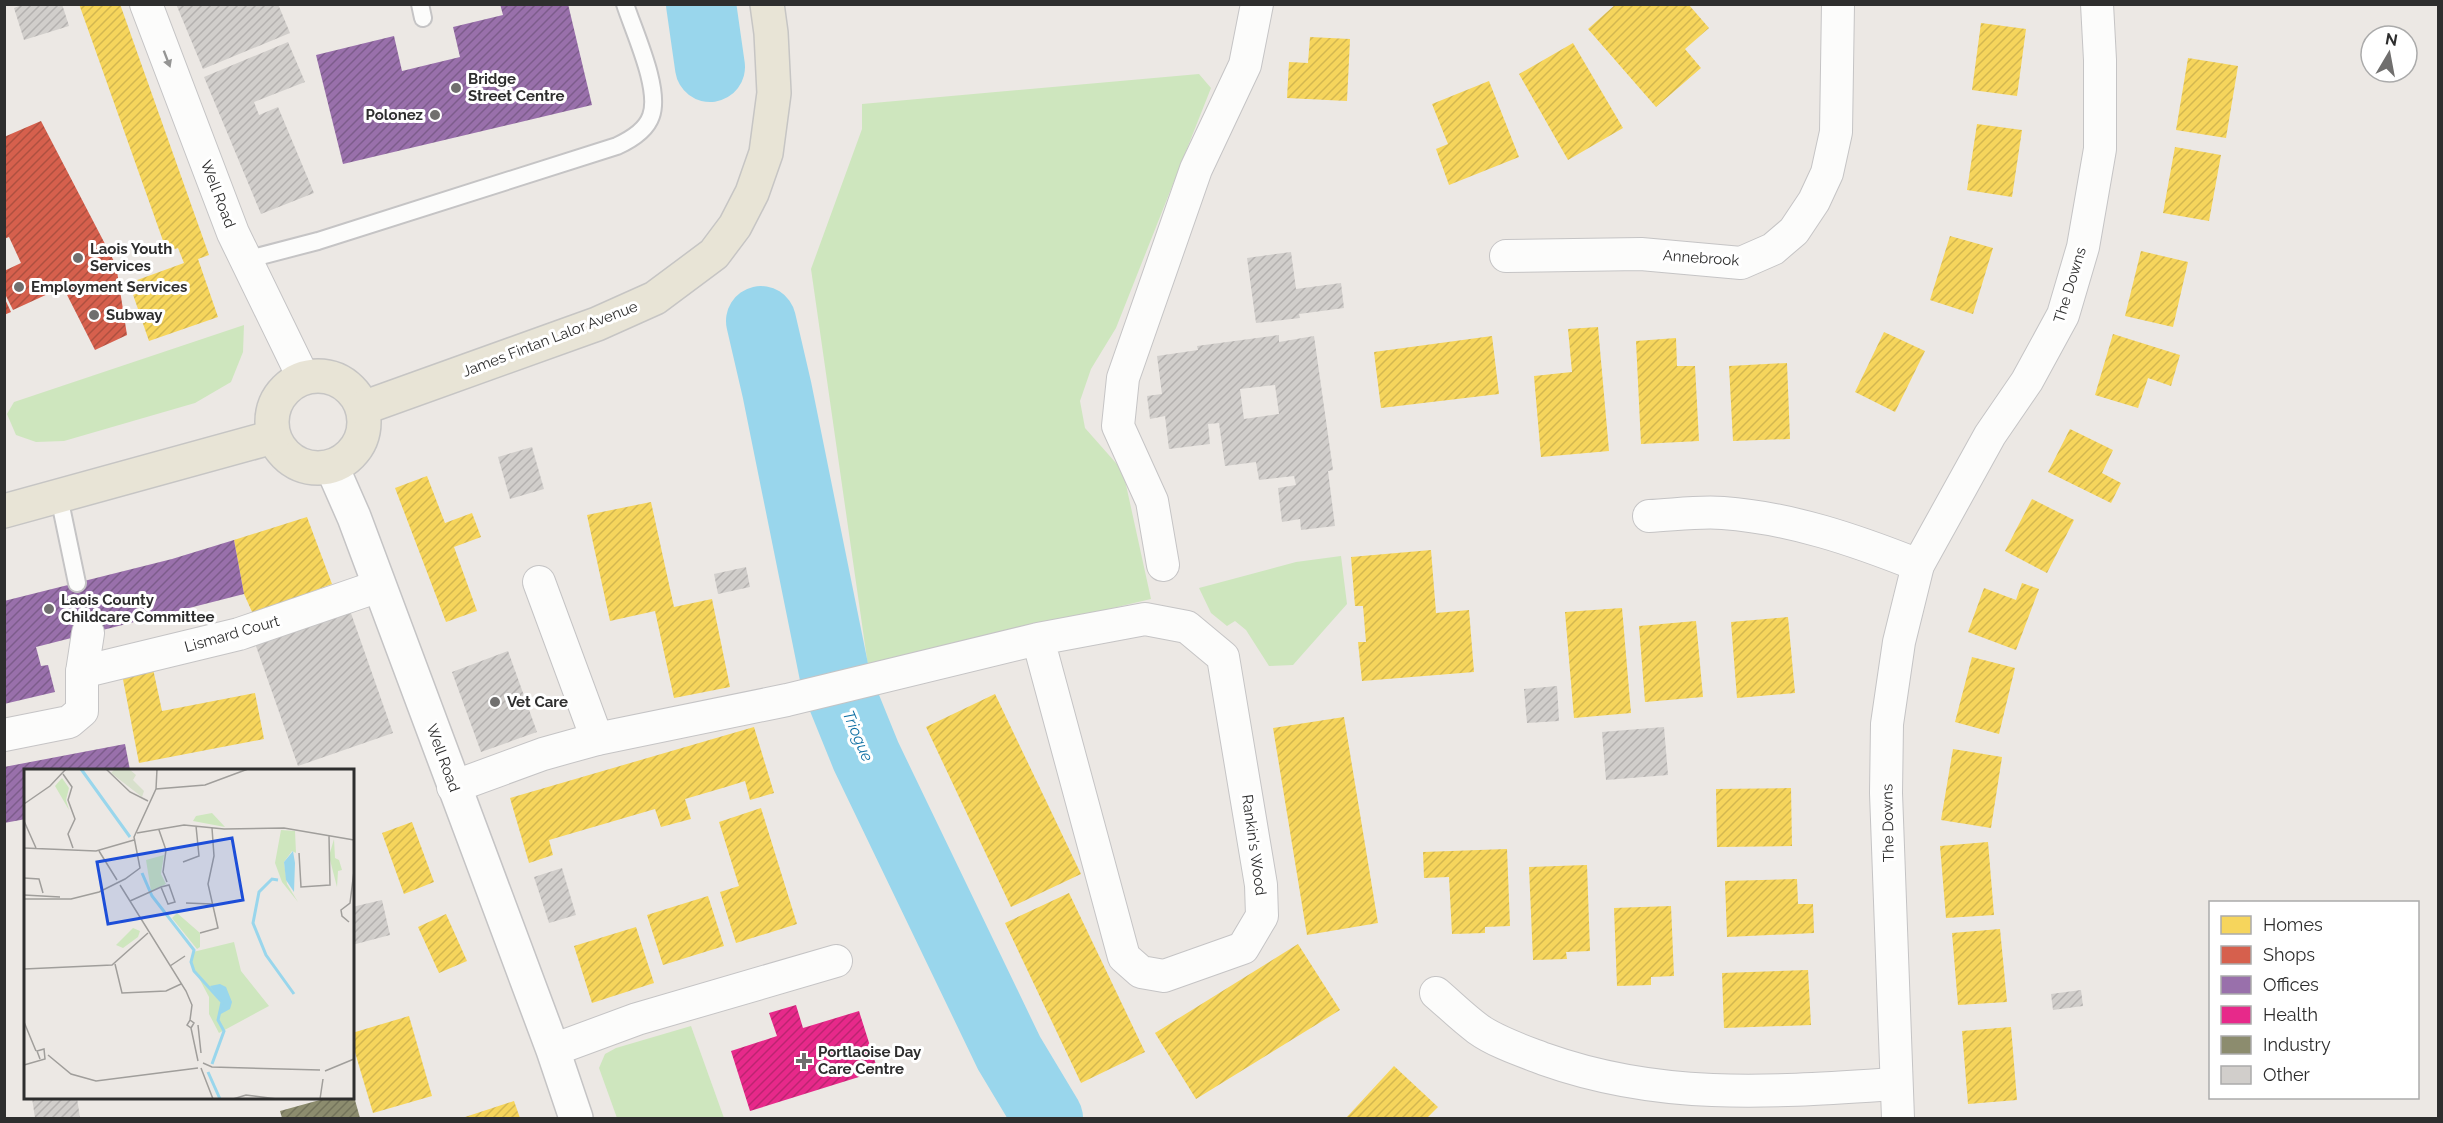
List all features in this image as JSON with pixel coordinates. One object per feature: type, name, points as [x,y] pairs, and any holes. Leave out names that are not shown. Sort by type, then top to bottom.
[{"type":"main road","name":"James Fintan Lalor Avenue","points":[[363,408],[597,324],[655,298],[714,254],[735,226],[752,193],[766,153],[774,93],[767,4]]},
{"type":"main road","points":[[320,375],[338,379],[351,388],[363,408],[365,424],[359,445],[348,458],[332,466],[316,468],[296,463],[283,453],[273,437],[271,421],[274,403],[284,390],[303,377],[320,375]]},
{"type":"main road","points":[[6,506],[59,497],[273,437]]},
{"type":"main road","name":"Well Road","points":[[332,466],[354,517],[553,1050],[576,1119]]},
{"type":"street","name":"Well Road","points":[[146,4],[239,246],[303,377]]},
{"type":"street","points":[[1163,564],[1152,501],[1118,426],[1123,378],[1196,168],[1245,65],[1257,4]]},
{"type":"street","name":"Annebrook","points":[[1506,256],[1641,254],[1741,263],[1773,249],[1794,231],[1814,201],[1827,172],[1836,132],[1838,4]]},
{"type":"street","name":"The Downs","points":[[1898,1119],[1886,793],[1887,724],[1899,642],[1918,565],[1990,435],[2027,381],[2063,315],[2083,247],[2100,150],[2100,60],[2097,4]]},
{"type":"street","points":[[1649,516],[1722,513],[1800,525],[1859,542],[1918,565]]},
{"type":"street","points":[[539,582],[597,740]]},
{"type":"street","name":"Lismard Court","points":[[82,672],[239,634],[379,586]]},
{"type":"street","name":"Rankin's Wood","points":[[453,787],[543,754],[597,740],[787,700],[1038,639],[1145,619],[1187,627],[1222,657],[1261,885],[1262,916],[1243,948],[1164,976],[1140,972],[1124,957],[1038,639]]},
{"type":"street","points":[[4,735],[69,722],[82,711],[82,672],[88,633]]},
{"type":"street","points":[[553,1050],[636,1019],[835,960]]},
{"type":"street","points":[[1436,993],[1479,1030],[1529,1054],[1580,1072],[1634,1084],[1702,1091],[1772,1092],[1895,1084]]},
{"type":"lane","points":[[239,246],[318,241],[632,140],[651,118],[652,87],[625,4]]},
{"type":"lane","points":[[59,497],[77,583]]},
{"type":"green space","points":[[1199,74],[1211,88],[1116,328],[1091,369],[1080,401],[1085,428],[1123,471],[1151,599],[868,666],[811,269],[862,129],[862,104]]},
{"type":"green space","points":[[244,325],[243,352],[231,382],[195,403],[64,441],[36,442],[16,435],[7,414],[14,402]]},
{"type":"green space","points":[[1341,556],[1347,604],[1293,665],[1269,666],[1246,630],[1235,621],[1227,626],[1211,613],[1199,588],[1296,562]]},
{"type":"green space","points":[[691,1026],[724,1118],[617,1118],[599,1068],[605,1054],[616,1048]]},
{"type":"building: Homes","points":[[79,4],[120,4],[209,255],[198,259],[218,317],[149,341],[129,283],[184,263],[178,248],[167,252]]},
{"type":"building: Homes","points":[[1616,4],[1689,5],[1709,28],[1685,49],[1701,68],[1656,107],[1588,29]]},
{"type":"building: Homes","points":[[1981,23],[2026,29],[2017,96],[1972,90]]},
{"type":"building: Homes","points":[[1310,37],[1350,39],[1347,101],[1287,98],[1289,62],[1308,63]]},
{"type":"building: Homes","points":[[1573,43],[1623,128],[1568,160],[1519,74]]},
{"type":"building: Homes","points":[[2188,58],[2238,66],[2226,138],[2176,130]]},
{"type":"building: Homes","points":[[1489,81],[1519,157],[1449,185],[1436,149],[1448,144],[1432,104]]},
{"type":"building: Homes","points":[[1977,124],[2022,130],[2012,197],[1967,190]]},
{"type":"building: Homes","points":[[2175,147],[2221,155],[2209,221],[2163,213]]},
{"type":"building: Homes","points":[[1950,236],[1993,248],[1973,314],[1930,300]]},
{"type":"building: Homes","points":[[2141,251],[2188,262],[2173,327],[2125,316]]},
{"type":"building: Homes","points":[[1598,327],[1609,451],[1541,457],[1534,376],[1572,372],[1568,329]]},
{"type":"building: Homes","points":[[1884,332],[1925,351],[1895,412],[1855,392]]},
{"type":"building: Homes","points":[[2113,334],[2180,355],[2171,386],[2148,378],[2138,408],[2095,395]]},
{"type":"building: Homes","points":[[1492,336],[1499,394],[1381,408],[1374,352]]},
{"type":"building: Homes","points":[[1676,338],[1677,366],[1695,366],[1699,441],[1641,444],[1636,341]]},
{"type":"building: Homes","points":[[1787,363],[1790,439],[1733,441],[1729,366]]},
{"type":"building: Homes","points":[[2070,429],[2113,450],[2102,473],[2121,483],[2111,503],[2048,472]]},
{"type":"building: Homes","points":[[427,476],[445,523],[472,513],[481,537],[454,547],[477,611],[446,622],[395,488]]},
{"type":"building: Homes","points":[[2032,499],[2074,520],[2047,573],[2005,551]]},
{"type":"building: Homes","points":[[651,502],[674,607],[712,599],[730,687],[674,698],[655,611],[610,621],[587,515]]},
{"type":"building: Homes","points":[[307,517],[332,584],[253,614],[244,594],[234,540]]},
{"type":"building: Homes","points":[[1431,550],[1436,613],[1469,610],[1474,672],[1362,681],[1358,642],[1366,642],[1363,606],[1355,606],[1351,557]]},
{"type":"building: Homes","points":[[2022,583],[2039,589],[2016,650],[1968,632],[1984,588],[2016,600]]},
{"type":"building: Homes","points":[[1622,608],[1631,713],[1574,718],[1565,612]]},
{"type":"building: Homes","points":[[1788,617],[1795,693],[1737,698],[1731,622]]},
{"type":"building: Homes","points":[[1696,621],[1703,697],[1645,702],[1639,626]]},
{"type":"building: Homes","points":[[1972,657],[2015,668],[1999,734],[1955,722]]},
{"type":"building: Homes","points":[[152,664],[162,711],[255,693],[264,739],[139,763],[121,669]]},
{"type":"building: Homes","points":[[995,694],[1081,874],[1011,907],[926,727]]},
{"type":"building: Homes","points":[[1344,717],[1378,923],[1307,935],[1273,728]]},
{"type":"building: Homes","points":[[754,727],[774,793],[750,800],[745,781],[685,799],[691,819],[661,827],[655,809],[549,840],[553,855],[529,863],[510,798]]},
{"type":"building: Homes","points":[[1953,749],[2002,757],[1991,828],[1941,820]]},
{"type":"building: Homes","points":[[1791,788],[1792,846],[1717,847],[1716,789]]},
{"type":"building: Homes","points":[[761,808],[797,924],[736,943],[720,892],[739,886],[719,822]]},
{"type":"building: Homes","points":[[412,822],[434,882],[404,894],[382,833]]},
{"type":"building: Homes","points":[[1988,842],[1994,915],[1946,918],[1940,846]]},
{"type":"building: Homes","points":[[1507,849],[1510,926],[1485,927],[1485,933],[1452,934],[1449,877],[1424,878],[1423,852]]},
{"type":"building: Homes","points":[[1587,865],[1590,951],[1566,952],[1567,959],[1533,960],[1529,867]]},
{"type":"building: Homes","points":[[1797,879],[1798,904],[1813,904],[1814,933],[1727,937],[1725,881]]},
{"type":"building: Homes","points":[[1069,893],[1145,1052],[1081,1083],[1005,923]]},
{"type":"building: Homes","points":[[708,896],[724,946],[663,965],[647,915]]},
{"type":"building: Homes","points":[[1671,906],[1674,976],[1651,977],[1651,985],[1617,986],[1614,908]]},
{"type":"building: Homes","points":[[446,914],[467,961],[439,973],[418,927]]},
{"type":"building: Homes","points":[[636,927],[654,983],[592,1003],[574,946]]},
{"type":"building: Homes","points":[[2000,929],[2007,1002],[1958,1005],[1952,933]]},
{"type":"building: Homes","points":[[1298,944],[1340,1010],[1196,1099],[1155,1033]]},
{"type":"building: Homes","points":[[1808,970],[1811,1025],[1724,1028],[1722,973]]},
{"type":"building: Homes","points":[[409,1016],[432,1096],[373,1113],[354,1049],[354,1032]]},
{"type":"building: Homes","points":[[2011,1027],[2017,1100],[1968,1104],[1962,1031]]},
{"type":"building: Homes","points":[[1394,1066],[1438,1107],[1427,1118],[1346,1118]]},
{"type":"building: Homes","points":[[514,1101],[520,1118],[462,1118]]},
{"type":"building: Shops","points":[[41,121],[116,265],[127,335],[95,350],[63,287],[13,310],[4,292],[4,271],[21,263],[9,237],[4,239],[4,137]]},
{"type":"building: Shops","points":[[4,297],[11,312],[4,315]]},
{"type":"building: Offices","name":"Bridge Street Centre","points":[[500,4],[568,4],[592,105],[343,164],[316,55],[394,36],[402,71],[460,57],[453,27],[503,15]]},
{"type":"building: Offices","points":[[234,540],[244,594],[36,647],[41,666],[48,665],[55,692],[4,704],[4,601],[172,559]]},
{"type":"building: Offices","points":[[125,744],[130,769],[24,769],[24,819],[4,823],[4,767]]},
{"type":"building: Health","name":"Portlaoise Day Care Centre","points":[[796,1005],[803,1028],[859,1011],[878,1071],[750,1111],[731,1051],[777,1036],[769,1013]]},
{"type":"building: Industry","points":[[354,1097],[360,1118],[282,1118],[280,1111],[323,1099],[354,1099]]},
{"type":"building: Other","points":[[24,4],[62,4],[69,26],[24,40],[14,8]]},
{"type":"building: Other","points":[[176,4],[278,4],[290,33],[203,69]]},
{"type":"building: Other","points":[[288,42],[305,82],[254,102],[259,115],[278,107],[314,193],[261,214],[204,77]]},
{"type":"building: Other","points":[[1291,252],[1296,289],[1341,283],[1344,308],[1299,314],[1300,318],[1256,323],[1247,258]]},
{"type":"building: Other","points":[[1279,335],[1279,342],[1314,336],[1333,470],[1328,471],[1335,526],[1301,530],[1300,519],[1282,522],[1278,488],[1296,485],[1294,476],[1259,480],[1256,462],[1225,466],[1219,423],[1208,424],[1210,444],[1169,449],[1165,416],[1150,419],[1147,396],[1162,394],[1157,356],[1198,350],[1197,346]],"holes":[[[1275,385],[1279,414],[1244,419],[1240,389]]]},
{"type":"building: Other","points":[[532,447],[544,489],[510,499],[498,457]]},
{"type":"building: Other","points":[[746,567],[750,587],[718,594],[714,574]]},
{"type":"building: Other","points":[[346,599],[393,733],[298,766],[251,632]]},
{"type":"building: Other","name":"Vet Care","points":[[508,651],[537,732],[481,752],[452,672]]},
{"type":"building: Other","points":[[1557,686],[1559,721],[1527,723],[1524,689]]},
{"type":"building: Other","points":[[1664,727],[1668,775],[1606,780],[1602,732]]},
{"type":"building: Other","points":[[562,868],[576,915],[549,923],[534,877]]},
{"type":"building: Other","points":[[382,900],[390,935],[354,944],[354,907]]},
{"type":"building: Other","points":[[2081,990],[2083,1006],[2053,1010],[2051,994]]},
{"type":"building: Other","points":[[32,1099],[77,1099],[80,1118],[35,1118]]},
{"type":"waterway","name":"Triogue","points":[[701,4],[710,67]]},
{"type":"waterway","name":"Triogue","points":[[761,321],[836,682],[866,756],[1009,1053],[1048,1118]]},
{"type":"place","name":"Bridge Street Centre","points":[[456,88]]},
{"type":"place","name":"Polonez","points":[[435,115]]},
{"type":"place","name":"Laois Youth Services","points":[[78,258]]},
{"type":"place","name":"Employment Services","points":[[19,287]]},
{"type":"place","name":"Subway","points":[[94,315]]},
{"type":"place","name":"Laois County Childcare Committee","points":[[49,609]]},
{"type":"place","name":"Vet Care","points":[[495,702]]},
{"type":"place","name":"Portlaoise Day Care Centre","points":[[804,1061]]}]
